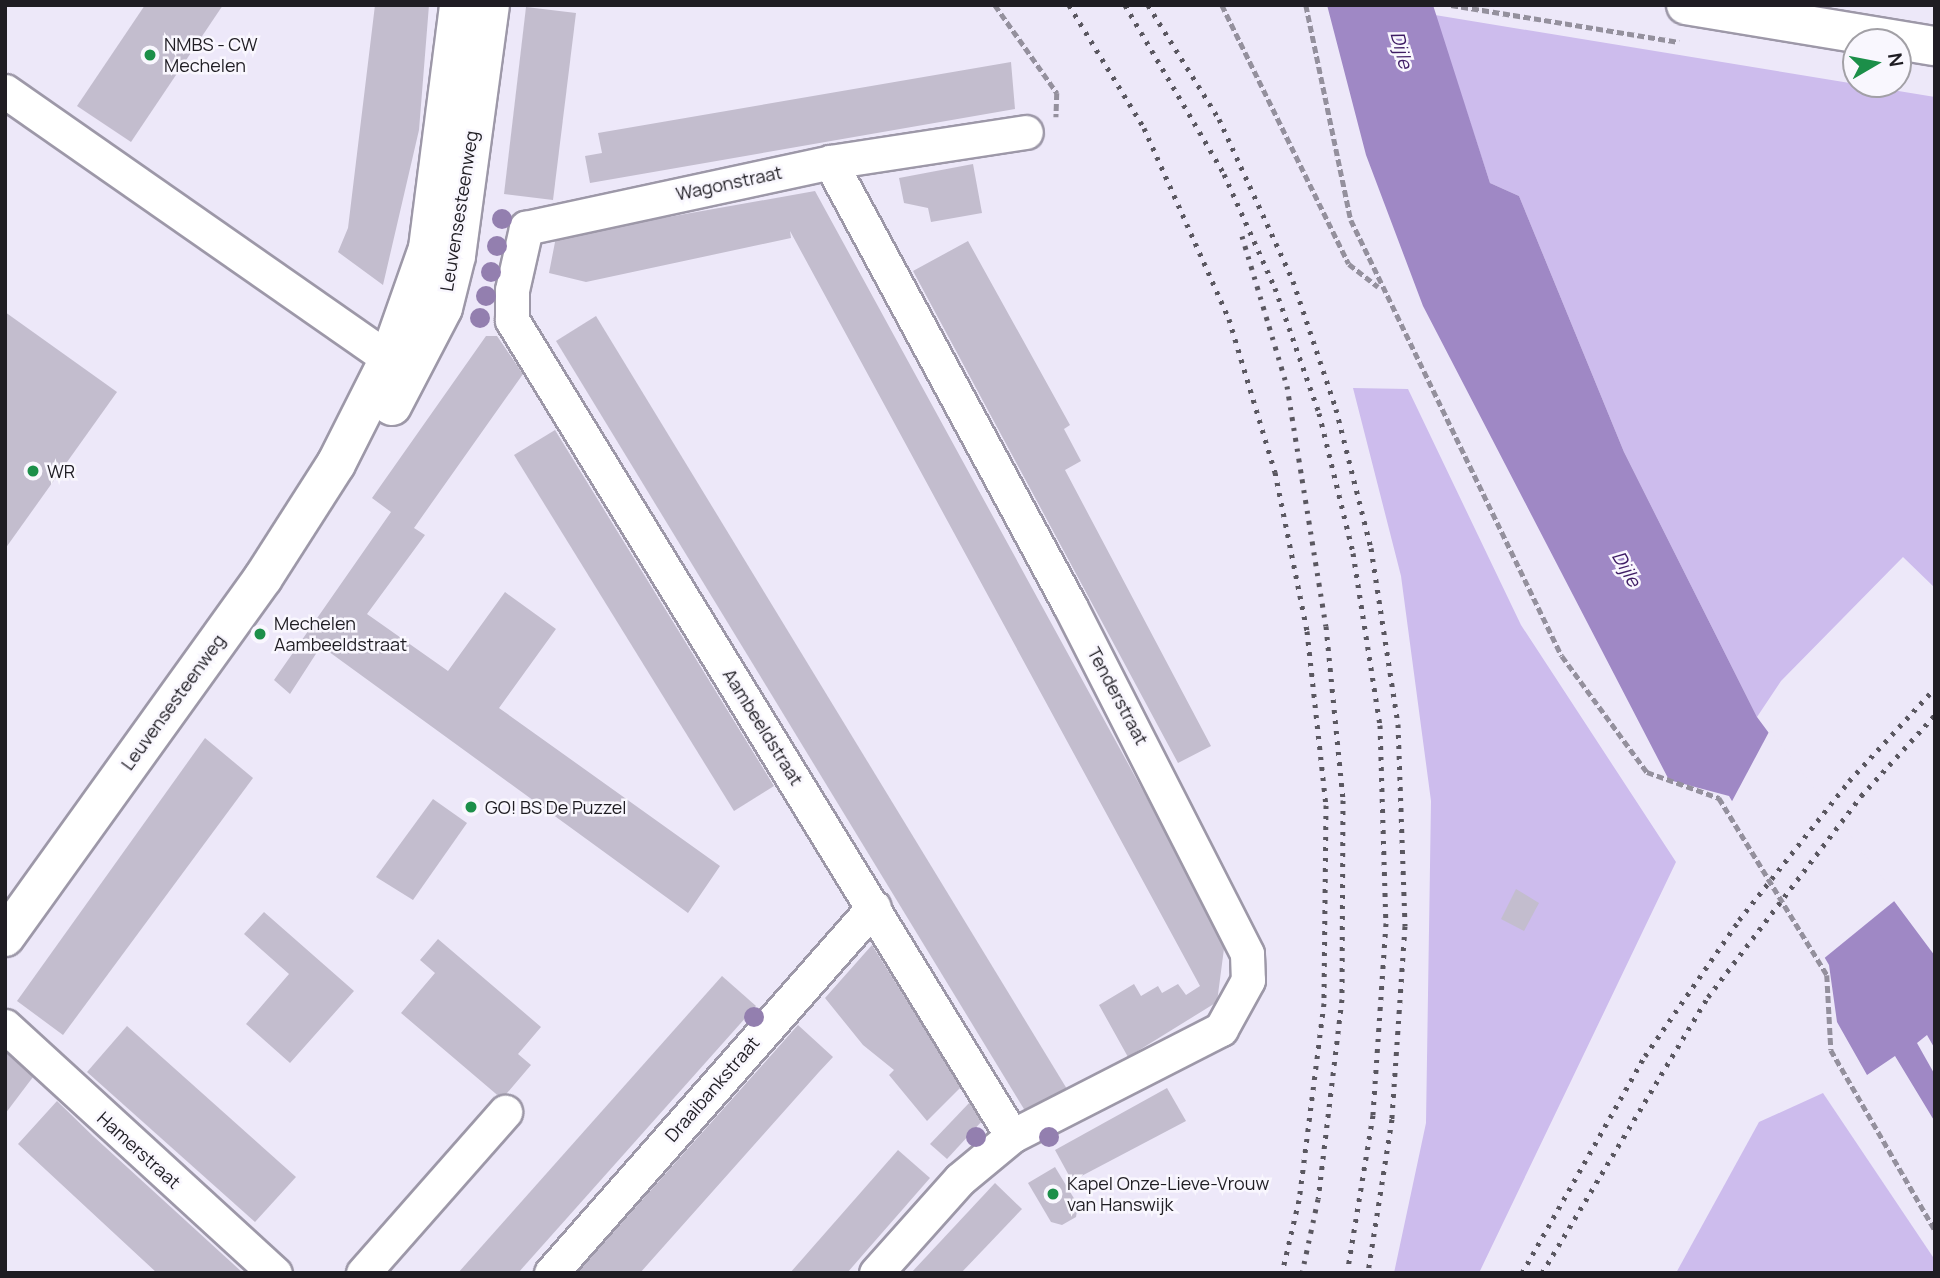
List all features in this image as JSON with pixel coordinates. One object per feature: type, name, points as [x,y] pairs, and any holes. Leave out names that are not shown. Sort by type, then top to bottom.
[{"type":"main road","name":"Leuvensesteenweg","points":[[5,937],[336,464],[390,359],[435,209],[459,5]]},
{"type":"main road","name":"Leuvensesteenweg","points":[[336,464],[374,437],[443,308],[456,256],[489,5]]},
{"type":"main road","points":[[1686,5],[1935,46]]},
{"type":"street","points":[[5,90],[390,359]]},
{"type":"street","name":"Wagonstraat","points":[[512,320],[526,229],[830,162],[1026,132]]},
{"type":"street","name":"Tenderstraat","points":[[830,162],[1070,606],[1247,954],[1248,981],[1221,1029],[1012,1136],[960,1179],[876,1273]]},
{"type":"street","name":"Aambeeldstraat","points":[[512,320],[1012,1136]]},
{"type":"street","name":"Draaibankstraat","points":[[551,1273],[874,907]]},
{"type":"street","name":"Hamerstraat","points":[[5,1026],[275,1273]]},
{"type":"street","points":[[363,1273],[505,1112]]},
{"type":"path","points":[[995,5],[1057,93],[1056,117],[1026,132]]},
{"type":"path","points":[[1222,5],[1349,264],[1379,287]]},
{"type":"path","points":[[1306,5],[1351,220],[1379,287],[1420,358],[1562,656],[1647,772],[1719,797],[1827,975],[1830,1050],[1935,1230]]},
{"type":"path","points":[[1451,5],[1694,44]]},
{"type":"shaded area","points":[[1435,15],[1842,82],[1842,98],[1912,98],[1912,93],[1935,97],[1935,588],[1903,557],[1781,681],[1757,717],[1624,452],[1519,196],[1490,183]]},
{"type":"shaded area","points":[[1353,388],[1408,389],[1521,625],[1676,862],[1479,1273],[1394,1273],[1426,1123],[1431,801],[1401,576]]},
{"type":"shaded area","points":[[1823,1093],[1935,1260],[1935,1273],[1676,1273],[1759,1122]]},
{"type":"water","name":"Dijle","points":[[1327,5],[1433,5],[1490,183],[1519,196],[1624,452],[1757,717],[1935,956],[1935,1049],[1927,1035],[1917,1043],[1935,1075],[1935,1122],[1895,1056],[1867,1075],[1837,1022],[1829,965],[1729,796],[1669,780],[1423,306],[1366,155]]},
{"type":"pier","points":[[1770,730],[1898,898],[1822,960],[1730,805]]},
{"type":"building","name":"NMBS - CW Mechelen","points":[[145,5],[223,5],[131,142],[77,106]]},
{"type":"building","points":[[375,5],[429,5],[419,130],[383,285],[338,252],[348,228]]},
{"type":"building","points":[[526,7],[576,13],[553,200],[504,194]]},
{"type":"building","points":[[1011,62],[1015,109],[590,183],[585,156],[602,153],[598,133]]},
{"type":"building","points":[[973,164],[982,213],[931,222],[928,208],[904,203],[899,178]]},
{"type":"building","points":[[815,191],[1225,941],[1217,1002],[1128,1057],[1099,1005],[1134,984],[1141,996],[1158,986],[1162,993],[1178,984],[1186,995],[1200,986],[790,231],[791,238],[586,282],[549,273],[556,237]]},
{"type":"building","points":[[968,241],[1070,425],[1064,429],[1081,461],[1065,470],[1211,746],[1178,763],[913,271]]},
{"type":"building","name":"WR","points":[[5,312],[117,392],[5,549]]},
{"type":"building","points":[[596,316],[1067,1089],[1027,1114],[556,341]]},
{"type":"building","points":[[486,336],[497,336],[523,374],[414,528],[425,535],[367,614],[448,671],[505,592],[556,629],[499,708],[720,866],[688,913],[321,646],[290,694],[274,680],[391,512],[372,498]]},
{"type":"building","points":[[555,430],[774,786],[734,811],[514,455]]},
{"type":"building","points":[[205,738],[253,778],[63,1035],[17,1001]]},
{"type":"building","points":[[433,799],[467,823],[413,900],[376,877]]},
{"type":"building","points":[[1516,889],[1539,903],[1524,931],[1501,919]]},
{"type":"building","points":[[264,912],[354,991],[290,1063],[246,1024],[289,974],[244,934]]},
{"type":"building","points":[[438,939],[541,1027],[518,1054],[531,1065],[502,1099],[401,1013],[435,973],[420,960]]},
{"type":"building","points":[[872,945],[961,1087],[927,1121],[889,1075],[894,1070],[863,1045],[825,998]]},
{"type":"building","points":[[722,976],[756,1006],[518,1273],[458,1273]]},
{"type":"building","points":[[798,1025],[833,1057],[640,1273],[577,1273]]},
{"type":"building","points":[[127,1026],[296,1177],[255,1222],[87,1072]]},
{"type":"building","points":[[5,1051],[33,1077],[5,1114]]},
{"type":"building","points":[[1167,1088],[1186,1121],[1072,1181],[1055,1150]]},
{"type":"building","points":[[57,1101],[243,1273],[157,1273],[18,1144]]},
{"type":"building","points":[[970,1102],[982,1121],[947,1159],[930,1144]]},
{"type":"building","points":[[898,1150],[930,1178],[847,1273],[790,1273]]},
{"type":"building","name":"Kapel Onze-Lieve-Vrouw van Hanswijk","points":[[1055,1167],[1078,1205],[1076,1217],[1062,1225],[1051,1222],[1028,1183]]},
{"type":"building","points":[[995,1183],[1022,1209],[961,1273],[911,1273]]},
{"type":"railway","points":[[1069,5],[1144,128],[1229,319],[1275,472],[1307,631],[1326,805],[1324,1003],[1299,1200],[1282,1273]]},
{"type":"railway","points":[[1125,5],[1224,174],[1275,288],[1319,413],[1353,553],[1380,725],[1386,923],[1373,1115],[1347,1273]]},
{"type":"railway","points":[[1148,5],[1219,119],[1293,281],[1336,409],[1371,548],[1398,724],[1405,926],[1392,1119],[1368,1273]]},
{"type":"railway","points":[[1242,236],[1287,386],[1326,626],[1343,800],[1342,999],[1318,1199],[1302,1273]]},
{"type":"railway","points":[[1522,1273],[1645,1056],[1739,920],[1849,781],[1935,688]]},
{"type":"railway","points":[[1542,1273],[1708,997],[1861,796],[1935,715]]},
{"type":"place","name":"NMBS - CW Mechelen","points":[[150,55]]},
{"type":"place","name":"WR","points":[[33,471]]},
{"type":"place","name":"Mechelen Aambeeldstraat","points":[[260,634]]},
{"type":"place","name":"GO! BS De Puzzel","points":[[471,807]]},
{"type":"place","name":"Kapel Onze-Lieve-Vrouw van Hanswijk","points":[[1053,1194]]}]
